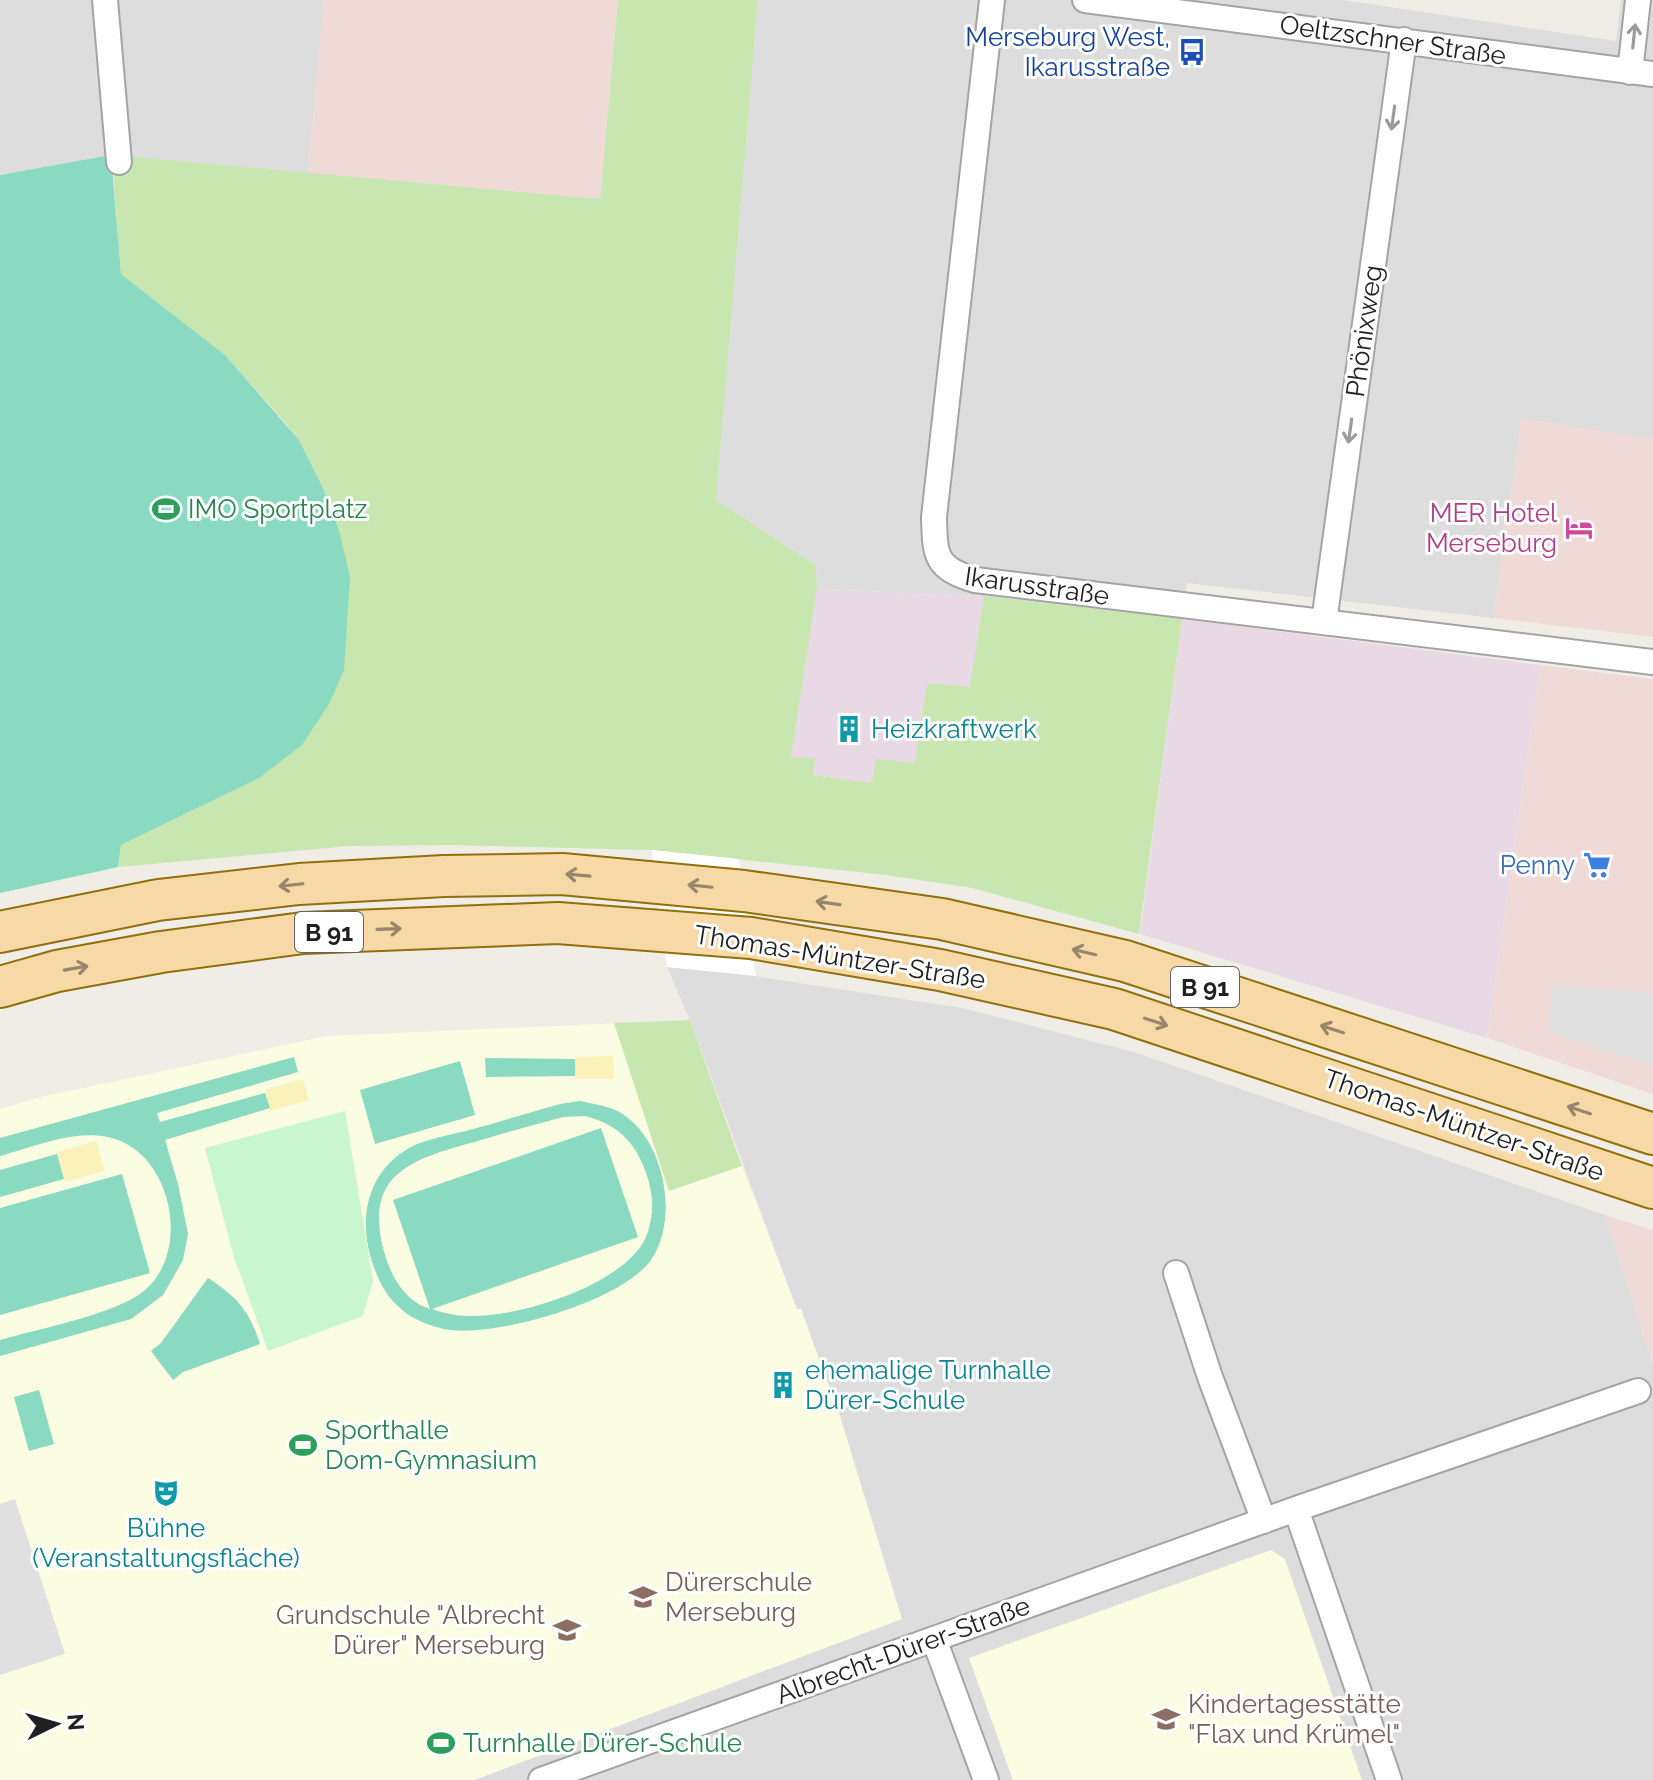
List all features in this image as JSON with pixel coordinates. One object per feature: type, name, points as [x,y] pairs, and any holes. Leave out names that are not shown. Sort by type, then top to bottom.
[{"type":"main road","name":"Thomas-Müntzer-Straße","points":[[0,932],[158,900],[299,884],[444,876],[562,874],[744,891],[942,919],[1125,961],[1653,1134]]},
{"type":"main road","name":"Thomas-Müntzer-Straße","points":[[0,987],[57,971],[146,955],[303,933],[558,923],[751,938],[940,970],[1114,1009],[1653,1188]]},
{"type":"street","points":[[105,0],[119,162]]},
{"type":"street","name":"Ikarusstraße","points":[[992,0],[936,501],[935,547],[939,560],[952,573],[975,580],[1653,662]]},
{"type":"street","name":"Oeltzschner Straße","points":[[1085,0],[1642,73]]},
{"type":"street","points":[[1638,0],[1642,73]]},
{"type":"street","name":"Phönixweg","points":[[1324,622],[1404,40]]},
{"type":"street","points":[[1176,1273],[1210,1377],[1264,1521]]},
{"type":"street","name":"Albrecht-Dürer-Straße","points":[[541,1780],[1296,1509],[1638,1391]]},
{"type":"street","points":[[1296,1509],[1389,1780]]},
{"type":"street","points":[[934,1639],[986,1780]]},
{"type":"shaded area","points":[[0,0],[324,0],[308,173],[112,155],[0,175]]},
{"type":"shaded area","points":[[324,0],[618,0],[600,199],[308,173]]},
{"type":"shaded area","points":[[758,0],[1343,0],[1616,41],[1621,0],[1653,0],[1653,439],[1522,419],[1493,618],[1187,583],[1182,619],[984,596],[817,589],[816,565],[716,500]]},
{"type":"shaded area","name":"MER Hotel Merseburg","points":[[1522,418],[1653,439],[1653,637],[1493,618]]},
{"type":"shaded area","points":[[817,589],[984,596],[970,688],[927,683],[915,763],[872,783],[813,775],[791,759]]},
{"type":"shaded area","points":[[1182,619],[1540,665],[1487,1038],[1140,934]]},
{"type":"shaded area","points":[[1540,665],[1653,679],[1653,1094],[1487,1038]]},
{"type":"shaded area","points":[[667,967],[722,971],[962,1008],[1134,1052],[1605,1215],[1653,1364],[1653,1780],[474,1780],[725,1686],[847,1441],[801,1309],[797,1310],[690,1020]]},
{"type":"shaded area","points":[[1553,984],[1653,994],[1653,1065],[1548,1033]]},
{"type":"shaded area","points":[[690,1020],[742,1166],[797,1309],[801,1309],[840,1416],[902,1619],[474,1780],[0,1780],[0,1109],[41,1097],[327,1036]]},
{"type":"shaded area","points":[[1605,1215],[1653,1230],[1653,1364]]},
{"type":"shaded area","points":[[15,1499],[65,1654],[0,1675],[0,1504]]},
{"type":"shaded area","name":"Kindertagesstätte \"Flax und Krümel\"","points":[[1271,1550],[1285,1559],[1362,1780],[1013,1780],[969,1658]]},
{"type":"green space","points":[[618,0],[758,0],[716,500],[816,565],[817,589],[791,758],[815,758],[813,775],[872,783],[876,759],[915,763],[927,683],[970,687],[984,596],[1182,619],[1139,934],[972,888],[886,875],[652,850],[349,846],[118,867],[121,845],[259,778],[339,530],[323,488],[299,440],[283,420],[225,355],[121,274],[112,155],[600,199]]},
{"type":"green space","name":"IMO Sportplatz","points":[[111,155],[121,274],[225,355],[299,440],[323,488],[339,530],[350,577],[344,670],[329,704],[302,745],[259,778],[121,845],[118,867],[0,893],[0,175]]},
{"type":"green space","points":[[690,1020],[742,1166],[669,1191],[614,1023]]},
{"type":"green space","points":[[294,1057],[298,1072],[157,1113],[160,1122],[265,1093],[270,1108],[165,1140],[188,1234],[183,1260],[163,1295],[131,1319],[0,1356],[0,1340],[96,1314],[144,1291],[159,1273],[168,1251],[171,1228],[168,1204],[160,1181],[147,1161],[130,1146],[108,1137],[81,1136],[53,1140],[0,1156],[0,1138]]},
{"type":"green space","points":[[485,1058],[575,1059],[575,1076],[486,1077]]},
{"type":"green space","points":[[460,1061],[475,1115],[375,1144],[360,1090]]},
{"type":"green space","points":[[580,1101],[621,1113],[636,1125],[648,1141],[663,1180],[666,1202],[660,1243],[651,1260],[636,1275],[588,1302],[528,1321],[499,1327],[451,1330],[426,1324],[406,1313],[382,1286],[367,1240],[368,1204],[381,1173],[393,1159],[416,1145]],"holes":[[[563,1117],[595,1119],[613,1127],[627,1139],[638,1155],[649,1183],[651,1219],[646,1237],[634,1254],[594,1284],[541,1305],[468,1316],[432,1309],[638,1237],[601,1128],[393,1200],[430,1309],[407,1295],[388,1264],[380,1228],[380,1206],[386,1189],[396,1175],[429,1156],[507,1132]]]},
{"type":"green space","points":[[345,1111],[373,1281],[363,1316],[268,1351],[234,1257],[205,1148]]},
{"type":"green space","points":[[57,1154],[64,1179],[0,1197],[0,1170]]},
{"type":"green space","points":[[122,1174],[150,1273],[0,1315],[0,1208]]},
{"type":"green space","points":[[208,1278],[241,1305],[260,1344],[183,1372],[173,1380],[151,1351],[161,1343]]},
{"type":"green space","points":[[39,1390],[54,1444],[29,1451],[14,1397]]},
{"type":"sand","points":[[613,1056],[614,1079],[575,1079],[575,1057]]},
{"type":"sand","points":[[303,1079],[309,1100],[270,1111],[265,1090]]},
{"type":"sand","points":[[96,1141],[105,1171],[65,1182],[57,1152]]},
{"type":"pier","points":[[652,850],[739,859],[756,976],[667,967]]},
{"type":"place","name":"Merseburg West, Ikarusstraße","points":[[1192,52]]},
{"type":"place","name":"IMO Sportplatz","points":[[166,509]]},
{"type":"place","name":"MER Hotel Merseburg","points":[[1579,528]]},
{"type":"place","name":"Heizkraftwerk","points":[[849,729]]},
{"type":"place","name":"Penny","points":[[1597,865]]},
{"type":"place","name":"ehemalige Turnhalle Dürer-Schule","points":[[783,1385]]},
{"type":"place","name":"Sporthalle Dom-Gymnasium","points":[[303,1445]]},
{"type":"place","name":"Bühne (Veranstaltungsfläche)","points":[[166,1493]]},
{"type":"place","name":"Dürerschule Merseburg","points":[[643,1597]]},
{"type":"place","name":"Grundschule \"Albrecht Dürer\" Merseburg","points":[[567,1630]]},
{"type":"place","name":"Kindertagesstätte \"Flax und Krümel\"","points":[[1166,1719]]},
{"type":"place","name":"Turnhalle Dürer-Schule","points":[[441,1743]]}]
